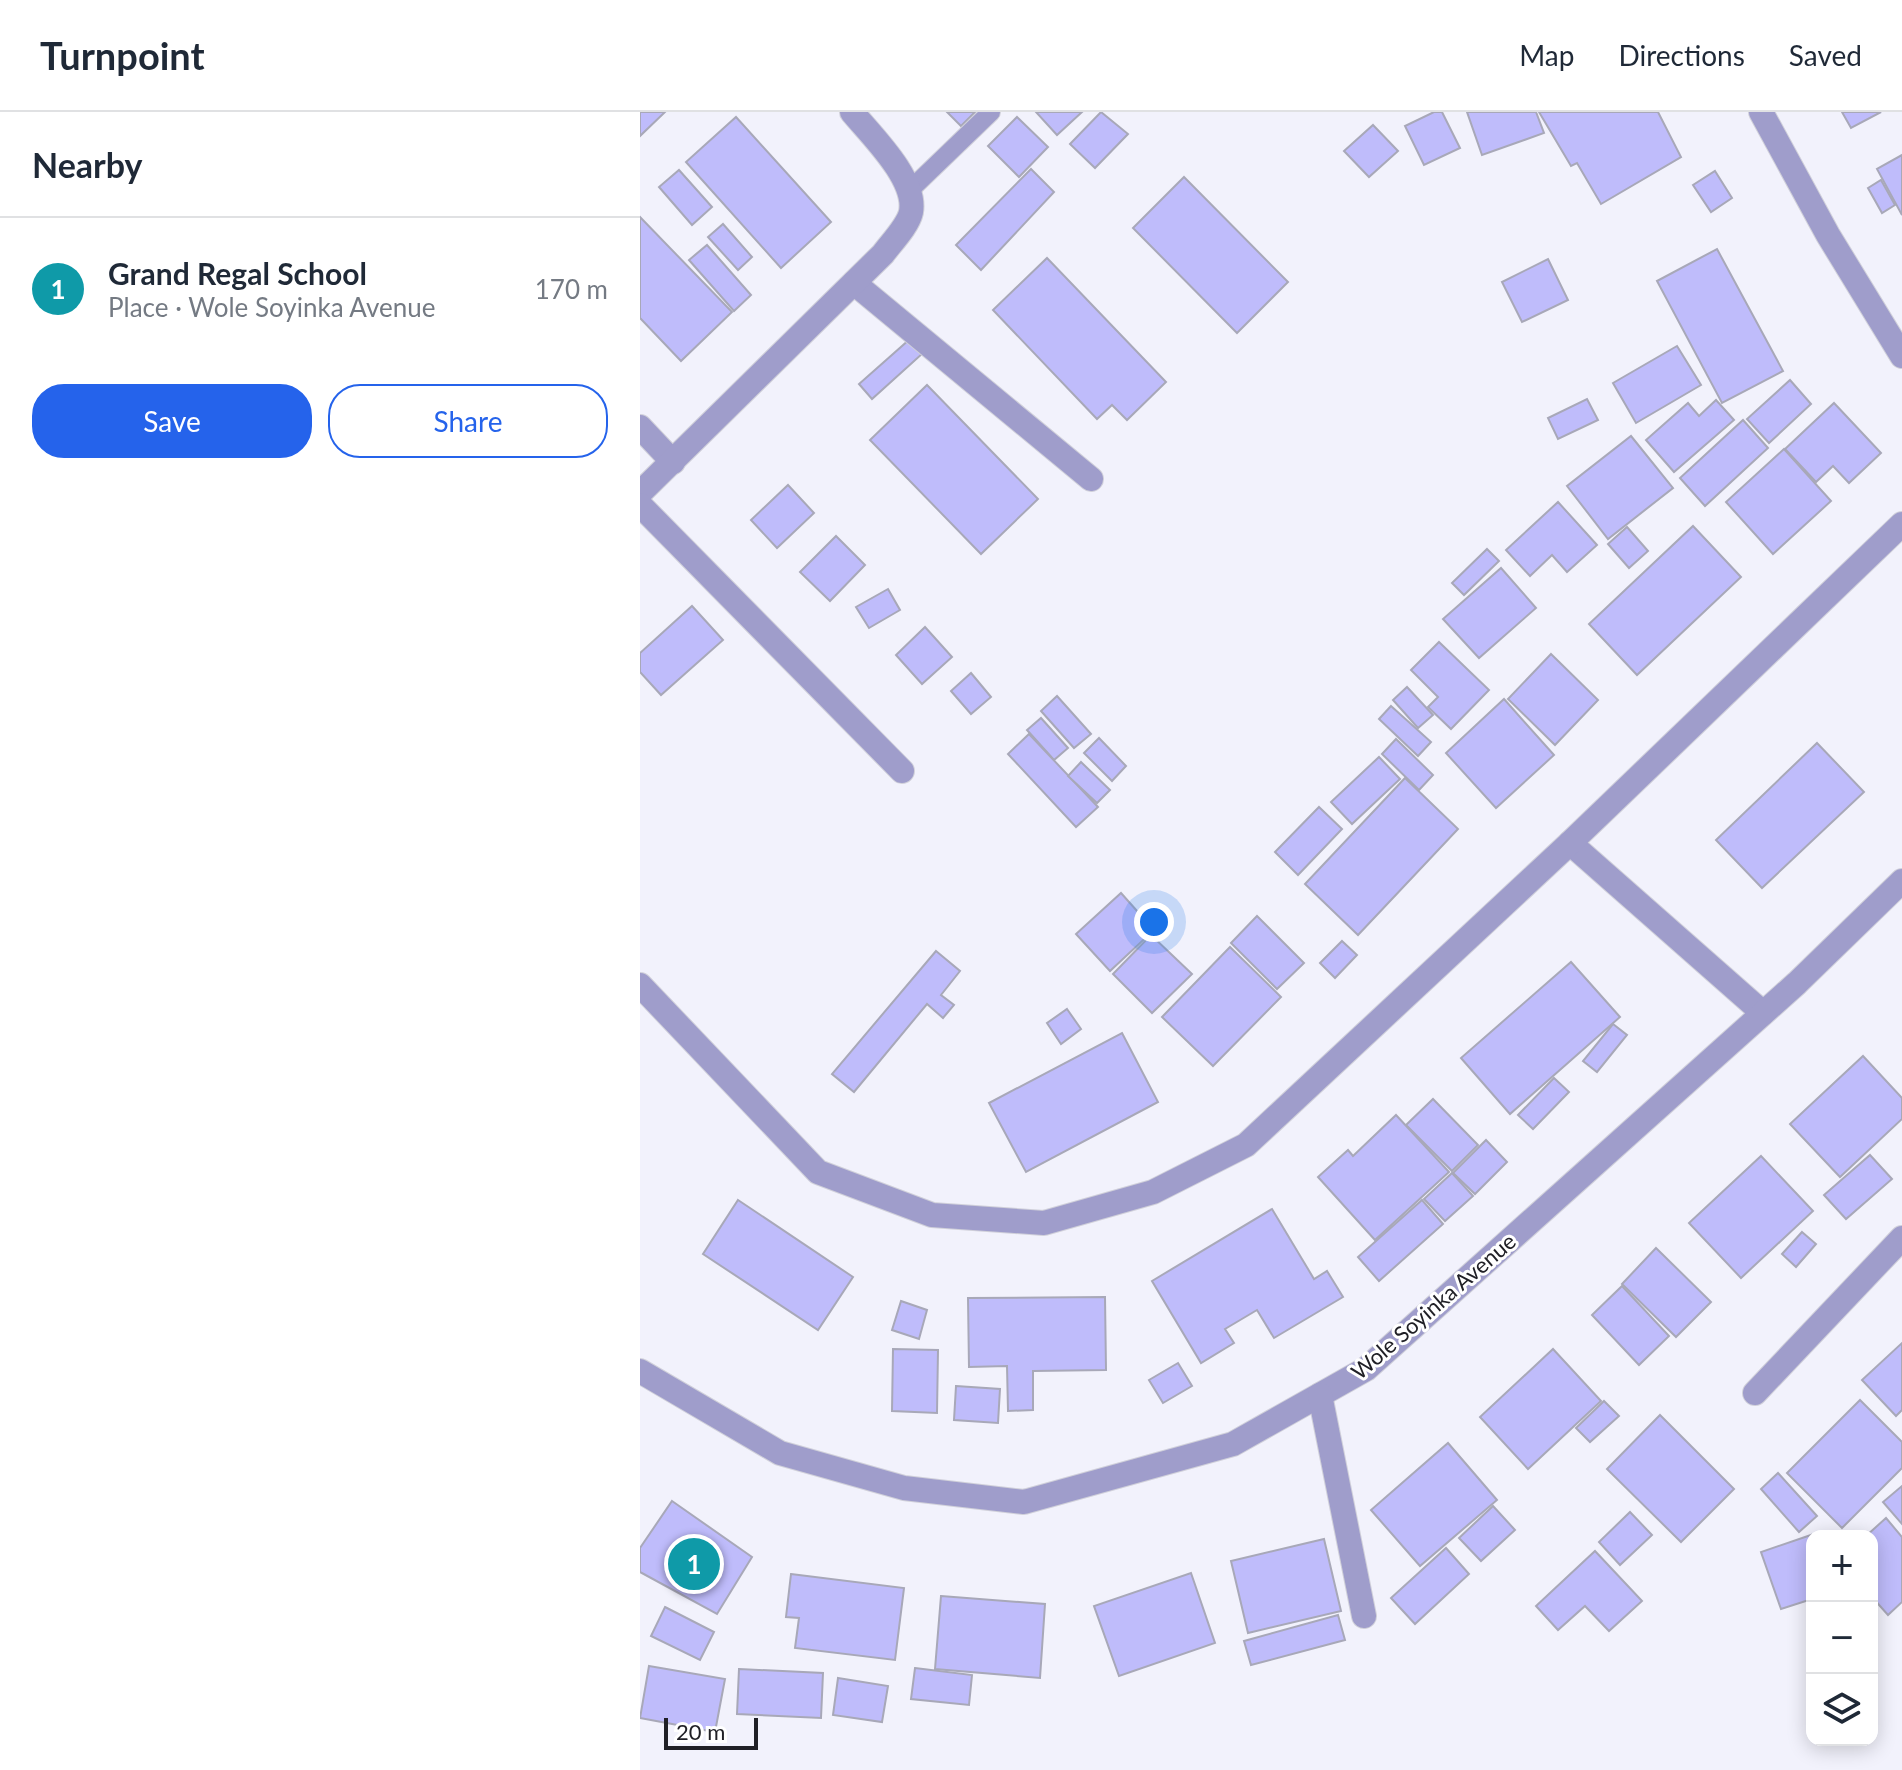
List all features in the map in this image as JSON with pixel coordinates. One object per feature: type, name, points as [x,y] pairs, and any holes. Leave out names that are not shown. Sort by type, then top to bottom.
[{"type":"street","points":[[640,493],[883,254],[911,214],[910,190],[887,154],[852,112]]},
{"type":"street","points":[[1761,112],[1828,235],[1902,356]]},
{"type":"street","points":[[854,283],[1091,479]]},
{"type":"street","points":[[640,427],[673,462]]},
{"type":"street","points":[[640,505],[902,771]]},
{"type":"street","points":[[640,985],[818,1172],[932,1215],[1044,1223],[1153,1192],[1246,1145],[1570,843],[1902,524]]},
{"type":"street","points":[[1570,843],[1763,1013]]},
{"type":"street","name":"Wole Soyinka Avenue","points":[[640,1371],[780,1453],[904,1488],[1024,1502],[1233,1444],[1366,1369],[1763,1013],[1902,881]]},
{"type":"street","points":[[1755,1393],[1902,1238]]},
{"type":"street","points":[[1320,1395],[1364,1616]]},
{"type":"lane","points":[[910,190],[991,112]]},
{"type":"building","points":[[640,112],[665,112],[640,136]]},
{"type":"building","points":[[947,112],[975,112],[961,126]]},
{"type":"building","points":[[1036,112],[1082,112],[1057,135]]},
{"type":"building","points":[[1101,112],[1128,134],[1095,168],[1070,144]]},
{"type":"building","points":[[1434,112],[1442,112],[1460,148],[1424,165],[1405,126]]},
{"type":"building","points":[[1467,112],[1536,112],[1544,133],[1482,155]]},
{"type":"building","points":[[1539,112],[1658,112],[1681,157],[1601,204],[1577,163],[1571,166]]},
{"type":"building","points":[[1842,112],[1881,112],[1851,128]]},
{"type":"building","points":[[736,117],[831,222],[781,268],[686,162]]},
{"type":"building","points":[[1017,117],[1048,147],[1019,177],[988,146]]},
{"type":"building","points":[[1373,125],[1398,151],[1369,177],[1344,151]]},
{"type":"building","points":[[1902,155],[1902,215],[1877,169]]},
{"type":"building","points":[[1031,169],[1054,192],[981,270],[956,245]]},
{"type":"building","points":[[679,170],[712,207],[692,225],[659,187]]},
{"type":"building","points":[[1715,171],[1732,198],[1711,212],[1693,185]]},
{"type":"building","points":[[1184,177],[1288,282],[1237,333],[1133,228]]},
{"type":"building","points":[[1881,180],[1895,205],[1882,213],[1868,188]]},
{"type":"building","points":[[640,217],[732,312],[681,361],[640,318]]},
{"type":"building","points":[[723,224],[752,257],[738,270],[708,237]]},
{"type":"building","points":[[707,245],[751,295],[734,311],[689,260]]},
{"type":"building","points":[[1717,249],[1783,371],[1722,403],[1657,281]]},
{"type":"building","points":[[1047,258],[1166,382],[1127,420],[1112,405],[1097,419],[993,310]]},
{"type":"building","points":[[1548,259],[1568,300],[1522,322],[1502,282]]},
{"type":"building","points":[[910,339],[923,353],[872,399],[859,384]]},
{"type":"building","points":[[1677,346],[1701,385],[1636,423],[1613,383]]},
{"type":"building","points":[[1790,380],[1811,404],[1769,443],[1747,419]]},
{"type":"building","points":[[927,385],[1038,499],[981,554],[870,440]]},
{"type":"building","points":[[1587,399],[1598,420],[1558,439],[1548,418]]},
{"type":"building","points":[[1716,400],[1734,420],[1674,472],[1646,440],[1688,403],[1699,416]]},
{"type":"building","points":[[1834,403],[1881,453],[1849,483],[1833,466],[1816,482],[1785,449]]},
{"type":"building","points":[[1743,420],[1768,448],[1705,506],[1680,478]]},
{"type":"building","points":[[1631,436],[1673,488],[1608,539],[1567,486]]},
{"type":"building","points":[[1784,449],[1831,501],[1773,554],[1726,502]]},
{"type":"building","points":[[788,485],[814,513],[777,548],[751,520]]},
{"type":"building","points":[[1558,502],[1597,545],[1567,572],[1552,555],[1530,576],[1506,550]]},
{"type":"building","points":[[1693,526],[1741,577],[1637,675],[1589,624]]},
{"type":"building","points":[[1627,527],[1648,551],[1629,568],[1608,544]]},
{"type":"building","points":[[836,536],[865,565],[830,601],[800,572]]},
{"type":"building","points":[[1487,549],[1499,561],[1464,595],[1452,583]]},
{"type":"building","points":[[1501,568],[1536,608],[1479,658],[1443,619]]},
{"type":"building","points":[[888,589],[900,610],[869,628],[856,607]]},
{"type":"building","points":[[692,606],[723,640],[661,695],[640,672],[640,653]]},
{"type":"building","points":[[925,627],[952,657],[922,684],[896,655]]},
{"type":"building","points":[[1439,642],[1489,690],[1451,729],[1428,707],[1438,697],[1411,670]]},
{"type":"building","points":[[1551,654],[1598,700],[1555,745],[1508,699]]},
{"type":"building","points":[[971,673],[991,697],[971,714],[951,691]]},
{"type":"building","points":[[1407,687],[1433,715],[1418,728],[1393,700]]},
{"type":"building","points":[[1057,696],[1091,734],[1074,748],[1041,711]]},
{"type":"building","points":[[1504,699],[1554,755],[1496,808],[1446,753]]},
{"type":"building","points":[[1391,706],[1431,742],[1418,756],[1379,719]]},
{"type":"building","points":[[1041,718],[1068,748],[1054,760],[1027,730]]},
{"type":"building","points":[[1029,734],[1098,807],[1076,827],[1008,754]]},
{"type":"building","points":[[1099,738],[1126,766],[1112,781],[1084,753]]},
{"type":"building","points":[[1396,739],[1433,775],[1419,790],[1382,754]]},
{"type":"building","points":[[1817,743],[1864,792],[1762,888],[1716,840]]},
{"type":"building","points":[[1379,757],[1400,779],[1352,824],[1331,802]]},
{"type":"building","points":[[1081,762],[1110,790],[1097,803],[1068,776]]},
{"type":"building","points":[[1405,778],[1458,829],[1358,935],[1305,884]]},
{"type":"building","points":[[1319,807],[1342,829],[1298,875],[1275,852]]},
{"type":"building","points":[[1121,893],[1154,930],[1110,971],[1076,934]]},
{"type":"building","points":[[1257,916],[1304,963],[1277,989],[1231,943]]},
{"type":"building","points":[[1151,935],[1192,974],[1152,1013],[1113,974]]},
{"type":"building","points":[[1342,941],[1357,955],[1335,978],[1320,963]]},
{"type":"building","points":[[1230,947],[1281,997],[1213,1066],[1162,1017]]},
{"type":"building","points":[[936,951],[960,971],[941,995],[954,1005],[943,1018],[927,1004],[854,1092],[832,1074]]},
{"type":"building","points":[[1571,962],[1620,1017],[1510,1114],[1461,1058]]},
{"type":"building","points":[[1067,1009],[1081,1029],[1061,1044],[1047,1023]]},
{"type":"building","points":[[1613,1024],[1627,1035],[1597,1072],[1583,1061]]},
{"type":"building","points":[[1122,1033],[1158,1102],[1026,1172],[989,1103]]},
{"type":"building","points":[[1863,1056],[1902,1098],[1902,1119],[1840,1177],[1790,1124]]},
{"type":"building","points":[[1554,1078],[1569,1092],[1533,1129],[1518,1115]]},
{"type":"building","points":[[1433,1099],[1478,1145],[1452,1171],[1406,1125]]},
{"type":"building","points":[[1396,1115],[1449,1172],[1375,1240],[1318,1177],[1348,1150],[1353,1156]]},
{"type":"building","points":[[1486,1140],[1507,1162],[1475,1194],[1453,1173]]},
{"type":"building","points":[[1870,1155],[1892,1179],[1846,1219],[1824,1195]]},
{"type":"building","points":[[1761,1156],[1813,1211],[1741,1278],[1689,1223]]},
{"type":"building","points":[[1452,1173],[1473,1196],[1445,1221],[1424,1199]]},
{"type":"building","points":[[738,1200],[853,1277],[818,1330],[703,1254]]},
{"type":"building","points":[[1422,1200],[1443,1224],[1379,1281],[1358,1257]]},
{"type":"building","points":[[1272,1209],[1314,1279],[1327,1271],[1343,1297],[1274,1338],[1257,1310],[1225,1329],[1234,1343],[1201,1363],[1152,1281]]},
{"type":"building","points":[[1802,1232],[1816,1244],[1796,1267],[1782,1254]]},
{"type":"building","points":[[1656,1248],[1711,1302],[1676,1337],[1622,1284]]},
{"type":"building","points":[[1622,1286],[1669,1336],[1639,1365],[1592,1315]]},
{"type":"building","points":[[1105,1297],[1106,1370],[1033,1371],[1033,1410],[1008,1411],[1007,1366],[969,1367],[968,1298]]},
{"type":"building","points":[[901,1301],[927,1310],[919,1339],[892,1330]]},
{"type":"building","points":[[1902,1343],[1902,1410],[1896,1416],[1862,1380]]},
{"type":"building","points":[[893,1349],[938,1350],[937,1413],[892,1411]]},
{"type":"building","points":[[1553,1349],[1601,1401],[1528,1469],[1480,1417]]},
{"type":"building","points":[[1178,1363],[1192,1386],[1163,1403],[1149,1380]]},
{"type":"building","points":[[956,1386],[1000,1389],[998,1423],[954,1420]]},
{"type":"building","points":[[1860,1400],[1902,1442],[1902,1468],[1842,1528],[1787,1473]]},
{"type":"building","points":[[1604,1401],[1619,1416],[1590,1442],[1576,1428]]},
{"type":"building","points":[[1660,1415],[1734,1489],[1681,1542],[1607,1469]]},
{"type":"building","points":[[1448,1443],[1497,1500],[1420,1566],[1371,1510]]},
{"type":"building","points":[[1778,1473],[1817,1516],[1799,1532],[1761,1489]]},
{"type":"building","points":[[1902,1486],[1902,1524],[1883,1502]]},
{"type":"building","points":[[672,1501],[752,1557],[717,1614],[640,1572],[640,1548]]},
{"type":"building","points":[[1493,1506],[1515,1530],[1481,1561],[1459,1538]]},
{"type":"building","points":[[1630,1512],[1652,1535],[1620,1565],[1599,1542]]},
{"type":"building","points":[[1886,1518],[1902,1537],[1902,1602],[1888,1615],[1878,1604],[1878,1530],[1873,1530]]},
{"type":"building","points":[[1806,1537],[1806,1601],[1781,1609],[1761,1552]]},
{"type":"building","points":[[1324,1539],[1341,1611],[1248,1633],[1231,1561]]},
{"type":"building","points":[[1446,1548],[1469,1574],[1415,1624],[1391,1598]]},
{"type":"building","points":[[1595,1551],[1642,1601],[1609,1631],[1585,1606],[1558,1630],[1536,1606]]},
{"type":"building","points":[[1191,1573],[1215,1643],[1119,1676],[1094,1606]]},
{"type":"building","points":[[791,1574],[904,1588],[895,1660],[795,1648],[799,1618],[786,1617]]},
{"type":"building","points":[[941,1596],[1045,1604],[1040,1678],[935,1669]]},
{"type":"building","points":[[665,1607],[714,1632],[700,1660],[651,1636]]},
{"type":"building","points":[[1338,1615],[1345,1640],[1251,1665],[1244,1641]]},
{"type":"building","points":[[649,1666],[725,1679],[715,1732],[640,1718]]},
{"type":"building","points":[[915,1668],[972,1675],[969,1705],[911,1699]]},
{"type":"building","points":[[739,1669],[823,1673],[821,1718],[737,1714]]},
{"type":"building","points":[[838,1678],[888,1686],[882,1722],[833,1715]]},
{"type":"place","name":"Grand Regal School","points":[[694,1564]]}]
